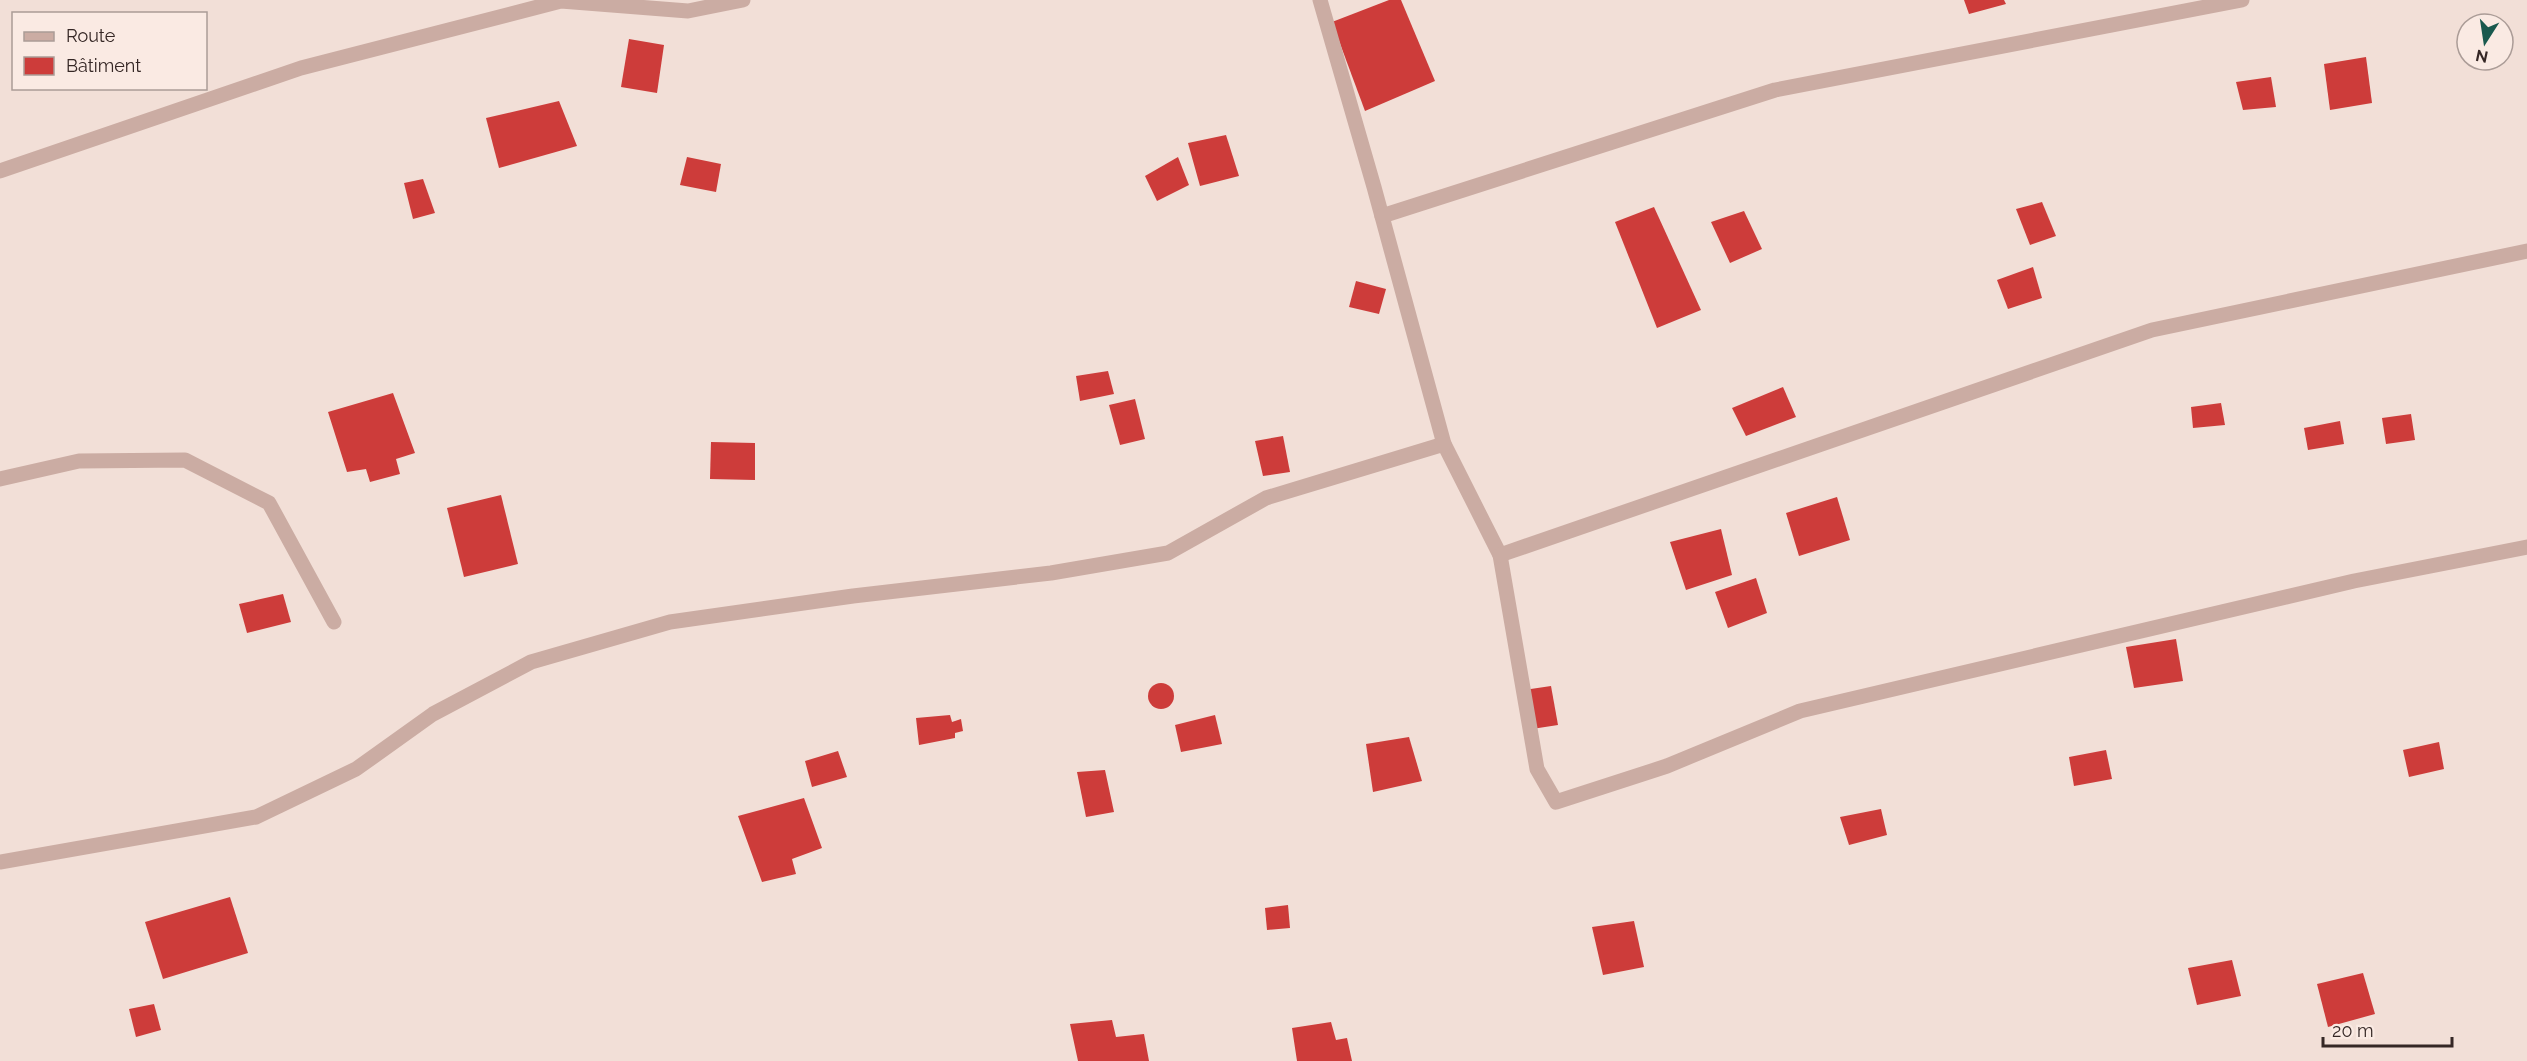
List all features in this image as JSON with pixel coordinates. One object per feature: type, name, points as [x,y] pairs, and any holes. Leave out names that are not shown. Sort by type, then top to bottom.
[{"type":"street","points":[[0,171],[301,68],[561,1],[688,11],[744,0]]},
{"type":"street","points":[[1320,0],[1444,444],[1500,555],[1537,769],[1556,802],[1667,766],[1800,711],[2354,581],[2527,547]]},
{"type":"street","points":[[1382,216],[1775,90],[2242,0]]},
{"type":"street","points":[[1500,555],[2151,330],[2527,251]]},
{"type":"street","points":[[0,862],[256,817],[356,769],[433,714],[531,662],[670,622],[853,596],[1051,573],[1168,553],[1266,498],[1444,444]]},
{"type":"street","points":[[0,480],[79,461],[185,460],[269,503],[334,622]]},
{"type":"building","points":[[1389,0],[1401,0],[1435,81],[1365,111],[1332,22]]},
{"type":"building","points":[[1964,0],[2004,0],[2006,4],[1969,14]]},
{"type":"building","points":[[629,39],[664,45],[657,93],[621,87]]},
{"type":"building","points":[[2366,57],[2372,103],[2330,110],[2324,64]]},
{"type":"building","points":[[2271,77],[2276,107],[2243,110],[2236,82]]},
{"type":"building","points":[[559,101],[577,146],[499,168],[486,118]]},
{"type":"building","points":[[1226,135],[1239,176],[1200,186],[1188,143]]},
{"type":"building","points":[[687,157],[721,164],[716,192],[680,185]]},
{"type":"building","points":[[1178,157],[1189,185],[1157,201],[1145,176]]},
{"type":"building","points":[[423,179],[435,213],[413,219],[404,183]]},
{"type":"building","points":[[2042,202],[2056,236],[2030,245],[2016,209]]},
{"type":"building","points":[[1654,207],[1701,310],[1657,328],[1615,222]]},
{"type":"building","points":[[1744,211],[1762,249],[1730,263],[1711,222]]},
{"type":"building","points":[[2033,267],[2042,298],[2008,309],[1997,280]]},
{"type":"building","points":[[1356,281],[1386,289],[1379,314],[1349,307]]},
{"type":"building","points":[[1108,371],[1114,394],[1080,401],[1076,376]]},
{"type":"building","points":[[1783,387],[1796,417],[1746,436],[1732,408]]},
{"type":"building","points":[[393,393],[415,453],[396,459],[400,474],[370,482],[366,469],[347,472],[328,412]]},
{"type":"building","points":[[1135,399],[1145,439],[1120,445],[1109,405]]},
{"type":"building","points":[[2221,403],[2225,425],[2193,428],[2191,407]]},
{"type":"building","points":[[2411,414],[2415,440],[2386,444],[2382,418]]},
{"type":"building","points":[[2340,421],[2344,444],[2308,450],[2304,428]]},
{"type":"building","points":[[1283,436],[1290,472],[1263,476],[1255,441]]},
{"type":"building","points":[[711,442],[755,443],[755,480],[710,479]]},
{"type":"building","points":[[501,495],[518,564],[464,577],[447,508]]},
{"type":"building","points":[[1837,497],[1850,540],[1799,556],[1786,513]]},
{"type":"building","points":[[1721,529],[1732,575],[1686,590],[1670,542]]},
{"type":"building","points":[[1756,578],[1767,613],[1728,628],[1715,592]]},
{"type":"building","points":[[283,594],[291,622],[247,633],[239,604]]},
{"type":"building","points":[[2176,639],[2183,681],[2134,688],[2126,647]]},
{"type":"building","points":[[1161,683],[1170,687],[1174,696],[1170,705],[1161,709],[1152,705],[1148,696],[1152,687]]},
{"type":"building","points":[[1551,686],[1558,725],[1532,729],[1524,690]]},
{"type":"building","points":[[950,715],[952,722],[961,719],[963,731],[955,733],[955,738],[919,745],[916,718]]},
{"type":"building","points":[[1215,715],[1222,744],[1181,752],[1175,725]]},
{"type":"building","points":[[1409,737],[1422,781],[1373,792],[1366,744]]},
{"type":"building","points":[[2439,742],[2444,769],[2409,777],[2403,750]]},
{"type":"building","points":[[2106,750],[2112,779],[2074,786],[2069,757]]},
{"type":"building","points":[[838,751],[847,777],[812,787],[805,761]]},
{"type":"building","points":[[1105,770],[1114,812],[1086,817],[1077,772]]},
{"type":"building","points":[[804,798],[822,848],[792,859],[796,874],[762,882],[738,816]]},
{"type":"building","points":[[1881,809],[1887,835],[1849,845],[1840,817]]},
{"type":"building","points":[[230,897],[248,953],[163,979],[145,922]]},
{"type":"building","points":[[1288,905],[1290,928],[1267,930],[1265,908]]},
{"type":"building","points":[[1634,921],[1644,967],[1603,975],[1592,927]]},
{"type":"building","points":[[2232,960],[2241,996],[2197,1005],[2188,968]]},
{"type":"building","points":[[2363,973],[2375,1014],[2328,1027],[2317,984]]},
{"type":"building","points":[[154,1004],[161,1030],[136,1037],[129,1009]]},
{"type":"building","points":[[1112,1020],[1116,1037],[1144,1034],[1149,1061],[1078,1061],[1070,1024]]},
{"type":"building","points":[[1331,1022],[1336,1040],[1347,1038],[1352,1061],[1297,1061],[1292,1028]]}]
